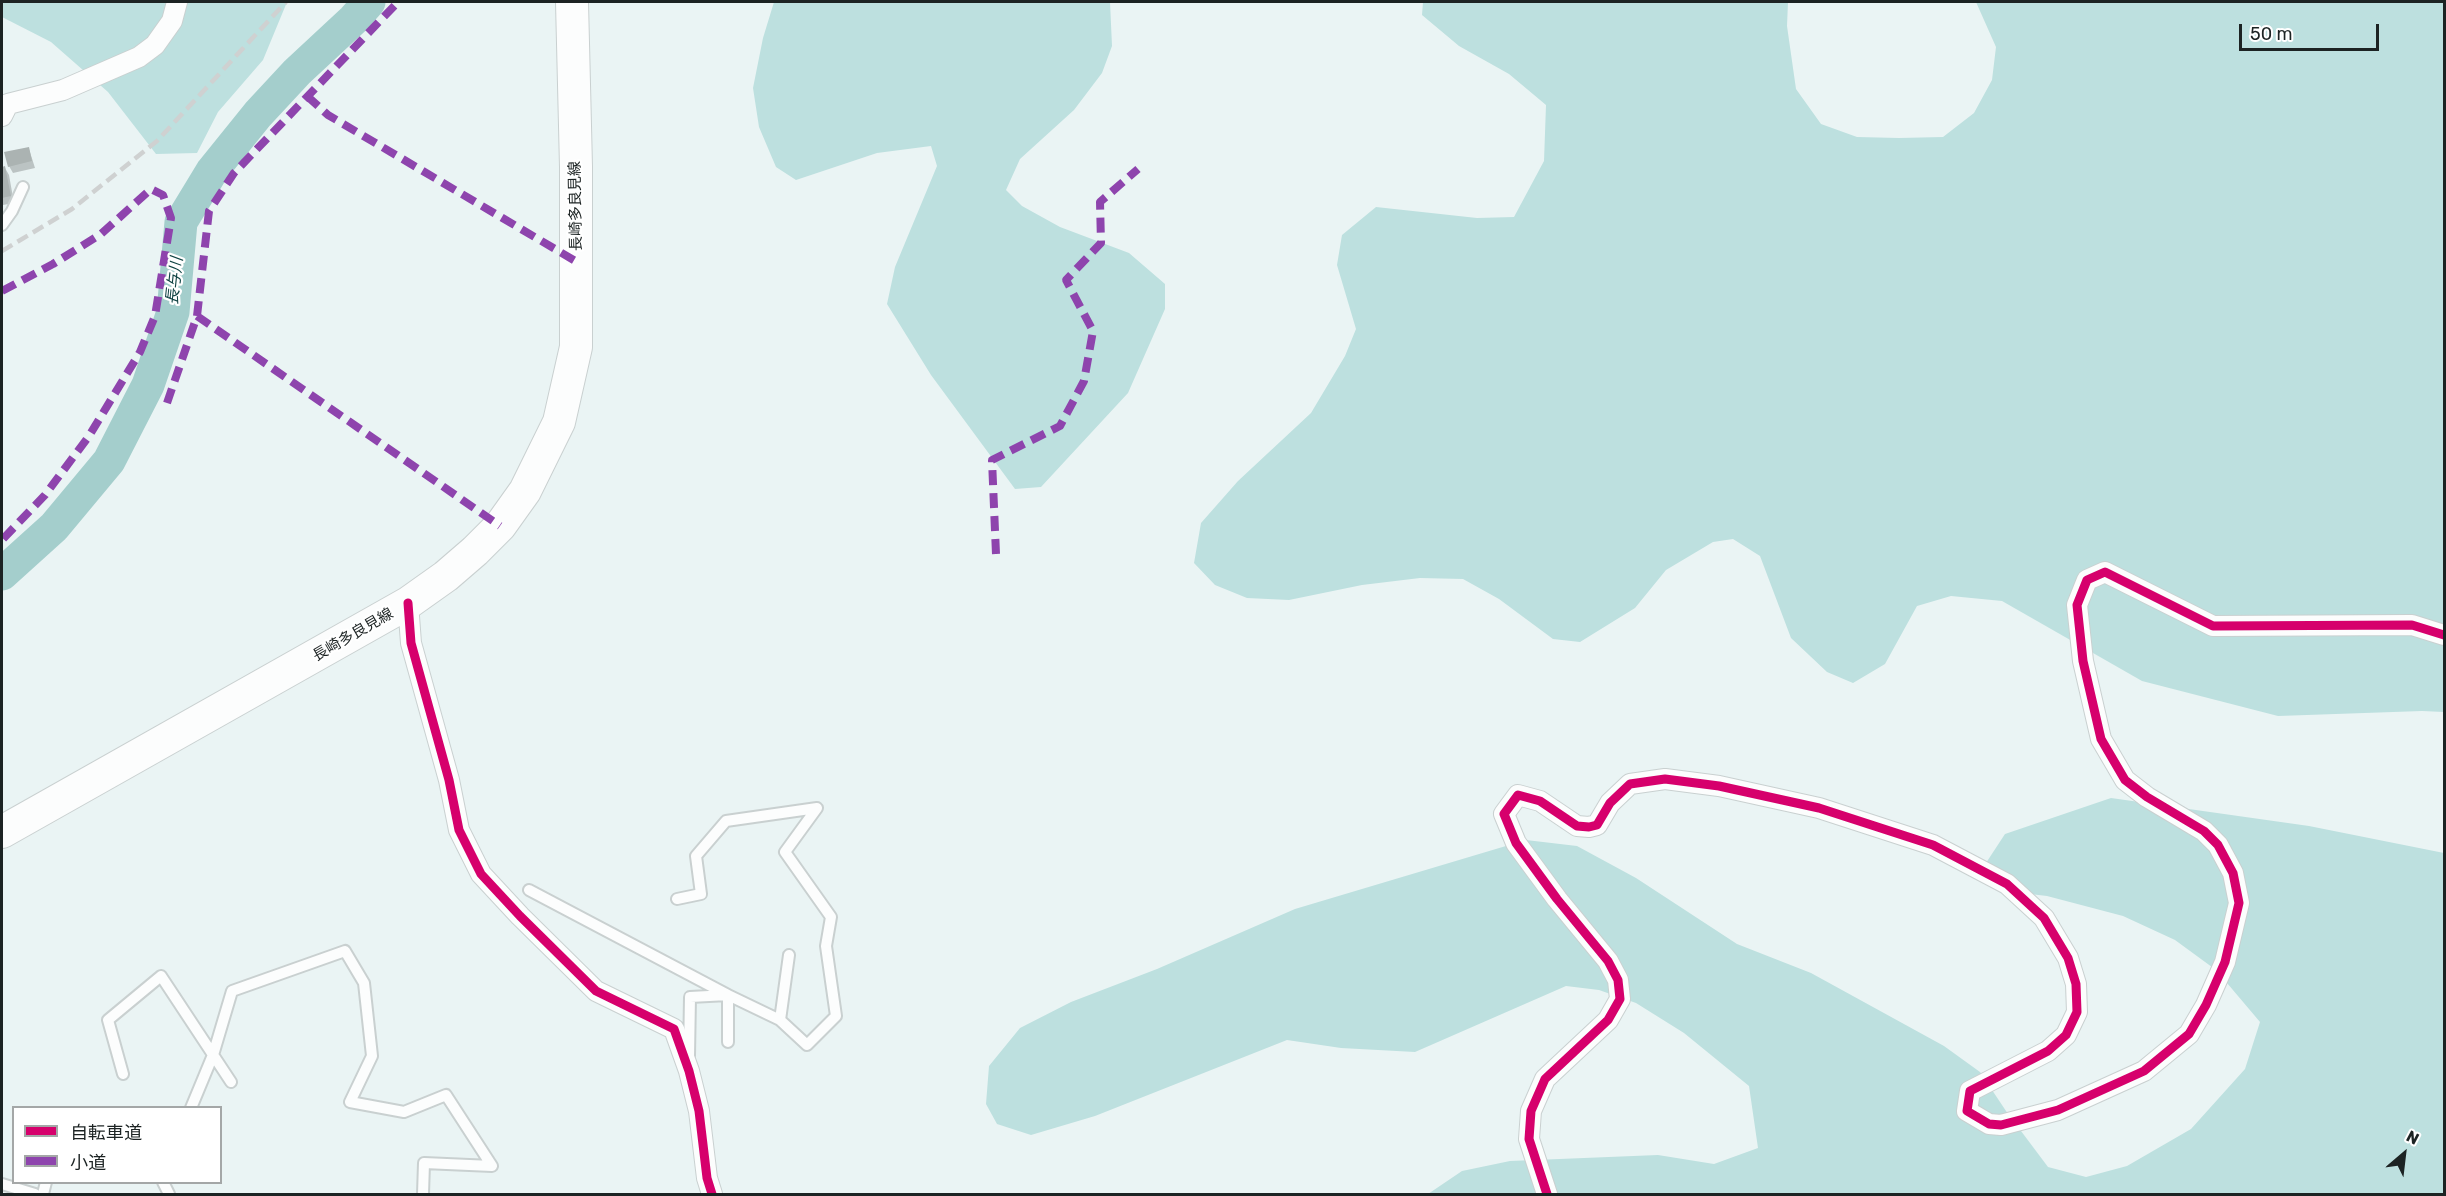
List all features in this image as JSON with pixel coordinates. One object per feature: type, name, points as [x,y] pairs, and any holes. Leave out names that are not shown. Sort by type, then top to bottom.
[{"type":"main road","name":"長崎多良見線","points":[[2,832],[408,603],[446,576],[500,526],[525,491],[559,422],[576,347],[576,167],[572,2]]},
{"type":"street","points":[[2,116],[9,104],[63,90],[139,57],[155,45],[172,21],[177,2]]},
{"type":"street","points":[[1547,1194],[1529,1139],[1531,1111],[1545,1079],[1608,1020],[1620,999],[1618,980],[1608,961],[1557,899],[1516,843],[1504,814],[1518,795],[1540,801],[1577,826],[1589,827],[1597,825],[1610,803],[1630,784],[1665,779],[1719,786],[1819,808],[1933,845],[2007,884],[2044,918],[2068,958],[2076,984],[2077,1012],[2066,1035],[2048,1052],[1970,1091],[1967,1111],[1989,1124],[2001,1125],[2058,1110],[2144,1071],[2189,1034],[2206,1005],[2225,962],[2239,903],[2233,873],[2218,845],[2204,831],[2147,797],[2125,780],[2101,740],[2083,661],[2077,604],[2087,580],[2105,572],[2213,626],[2412,625],[2445,635]]},
{"type":"street","points":[[408,603],[411,643],[449,780],[459,830],[481,874],[596,991],[674,1029],[689,1071],[699,1111],[706,1178],[712,1194]]},
{"type":"lane","points":[[2,225],[24,187]]},
{"type":"lane","points":[[530,890],[728,995],[780,1020],[807,1044],[836,1017],[826,946],[831,916],[785,852],[817,808],[726,821],[696,856],[701,894],[677,899]]},
{"type":"lane","points":[[191,1106],[213,1054],[232,991],[345,951],[364,983],[372,1056],[350,1102],[404,1112],[446,1095],[492,1166],[424,1162],[423,1194]]},
{"type":"lane","points":[[780,1020],[789,955]]},
{"type":"lane","points":[[123,1074],[108,1020],[161,976],[231,1082]]},
{"type":"lane","points":[[689,1071],[690,997],[728,995]]},
{"type":"lane","points":[[728,995],[728,1042]]},
{"type":"lane","points":[[2,1184],[35,1194]]},
{"type":"shaded area","points":[[2,2],[287,2],[263,60],[218,112],[197,153],[156,154],[108,92],[51,42],[2,17]]},
{"type":"shaded area","points":[[774,2],[1110,2],[1112,46],[1102,73],[1074,110],[1020,159],[1006,190],[1022,206],[1060,227],[1129,253],[1165,284],[1165,309],[1128,393],[1041,487],[1015,489],[931,375],[887,304],[895,267],[937,166],[931,146],[877,153],[796,180],[776,167],[759,127],[753,88],[763,38]]},
{"type":"shaded area","points":[[1423,2],[1788,2],[1787,26],[1796,89],[1821,124],[1857,137],[1899,138],[1943,137],[1974,113],[1992,80],[1996,47],[1976,2],[2444,2],[2444,712],[2278,716],[2142,681],[2002,601],[1951,596],[1917,606],[1885,664],[1853,683],[1827,672],[1791,638],[1760,556],[1733,539],[1713,542],[1666,570],[1635,608],[1580,642],[1553,639],[1499,599],[1463,579],[1420,578],[1362,585],[1289,600],[1247,598],[1215,585],[1194,563],[1201,523],[1238,481],[1311,413],[1345,356],[1356,329],[1337,265],[1342,235],[1376,207],[1477,218],[1514,217],[1544,161],[1546,105],[1509,74],[1459,46],[1422,15]]},
{"type":"shaded area","points":[[2111,798],[2309,826],[2444,853],[2444,1194],[1428,1194],[1462,1171],[1510,1161],[1658,1155],[1714,1164],[1758,1148],[1749,1086],[1684,1033],[1636,1003],[1599,990],[1566,986],[1415,1052],[1341,1048],[1287,1040],[1095,1116],[1031,1135],[997,1124],[986,1104],[989,1066],[1020,1028],[1071,1002],[1157,969],[1295,909],[1526,840],[1577,846],[1636,878],[1737,944],[1811,973],[1944,1046],[1980,1072],[2048,1167],[2086,1177],[2127,1166],[2191,1129],[2245,1069],[2260,1022],[2216,970],[2175,940],[2123,916],[2047,896],[1996,890],[1984,866],[2005,834]]},
{"type":"building","points":[[29,147],[32,161],[8,167],[4,152]]},
{"type":"building","points":[[5,166],[11,196],[2,198],[2,167]]},
{"type":"waterway","name":"長与川","points":[[2,574],[54,527],[109,461],[148,385],[173,312],[181,222],[212,171],[258,114],[297,72],[369,2]]},
{"type":"railway","points":[[2,251],[72,209],[157,141],[286,2]]},
{"type":"marked path","points":[[167,403],[197,316],[209,211],[234,173],[398,2]]},
{"type":"marked path","points":[[307,96],[328,115],[577,262]]},
{"type":"marked path","points":[[996,554],[992,460],[1060,426],[1084,381],[1093,331],[1066,280],[1101,243],[1100,202],[1138,169]]},
{"type":"marked path","points":[[2,291],[53,264],[101,234],[151,189],[163,195],[171,218],[155,316],[140,352],[89,436],[45,495],[2,540]]},
{"type":"marked path","points":[[197,316],[500,526]]},
{"type":"cycle path","points":[[1547,1194],[1529,1139],[1531,1111],[1545,1079],[1608,1020],[1620,999],[1618,980],[1608,961],[1557,899],[1516,843],[1504,814],[1518,795],[1540,801],[1577,826],[1589,827],[1597,825],[1610,803],[1630,784],[1665,779],[1719,786],[1819,808],[1933,845],[2007,884],[2044,918],[2068,958],[2076,984],[2077,1012],[2066,1035],[2048,1051],[1970,1091],[1967,1111],[1989,1124],[2001,1125],[2058,1110],[2144,1071],[2189,1034],[2206,1005],[2225,962],[2239,903],[2233,873],[2218,845],[2204,831],[2147,797],[2125,780],[2101,739],[2083,661],[2077,605],[2087,580],[2105,572],[2213,626],[2412,625],[2444,635]]},
{"type":"cycle path","points":[[408,603],[411,643],[449,780],[459,830],[481,874],[596,991],[674,1029],[689,1071],[699,1111],[707,1178],[712,1194]]}]
